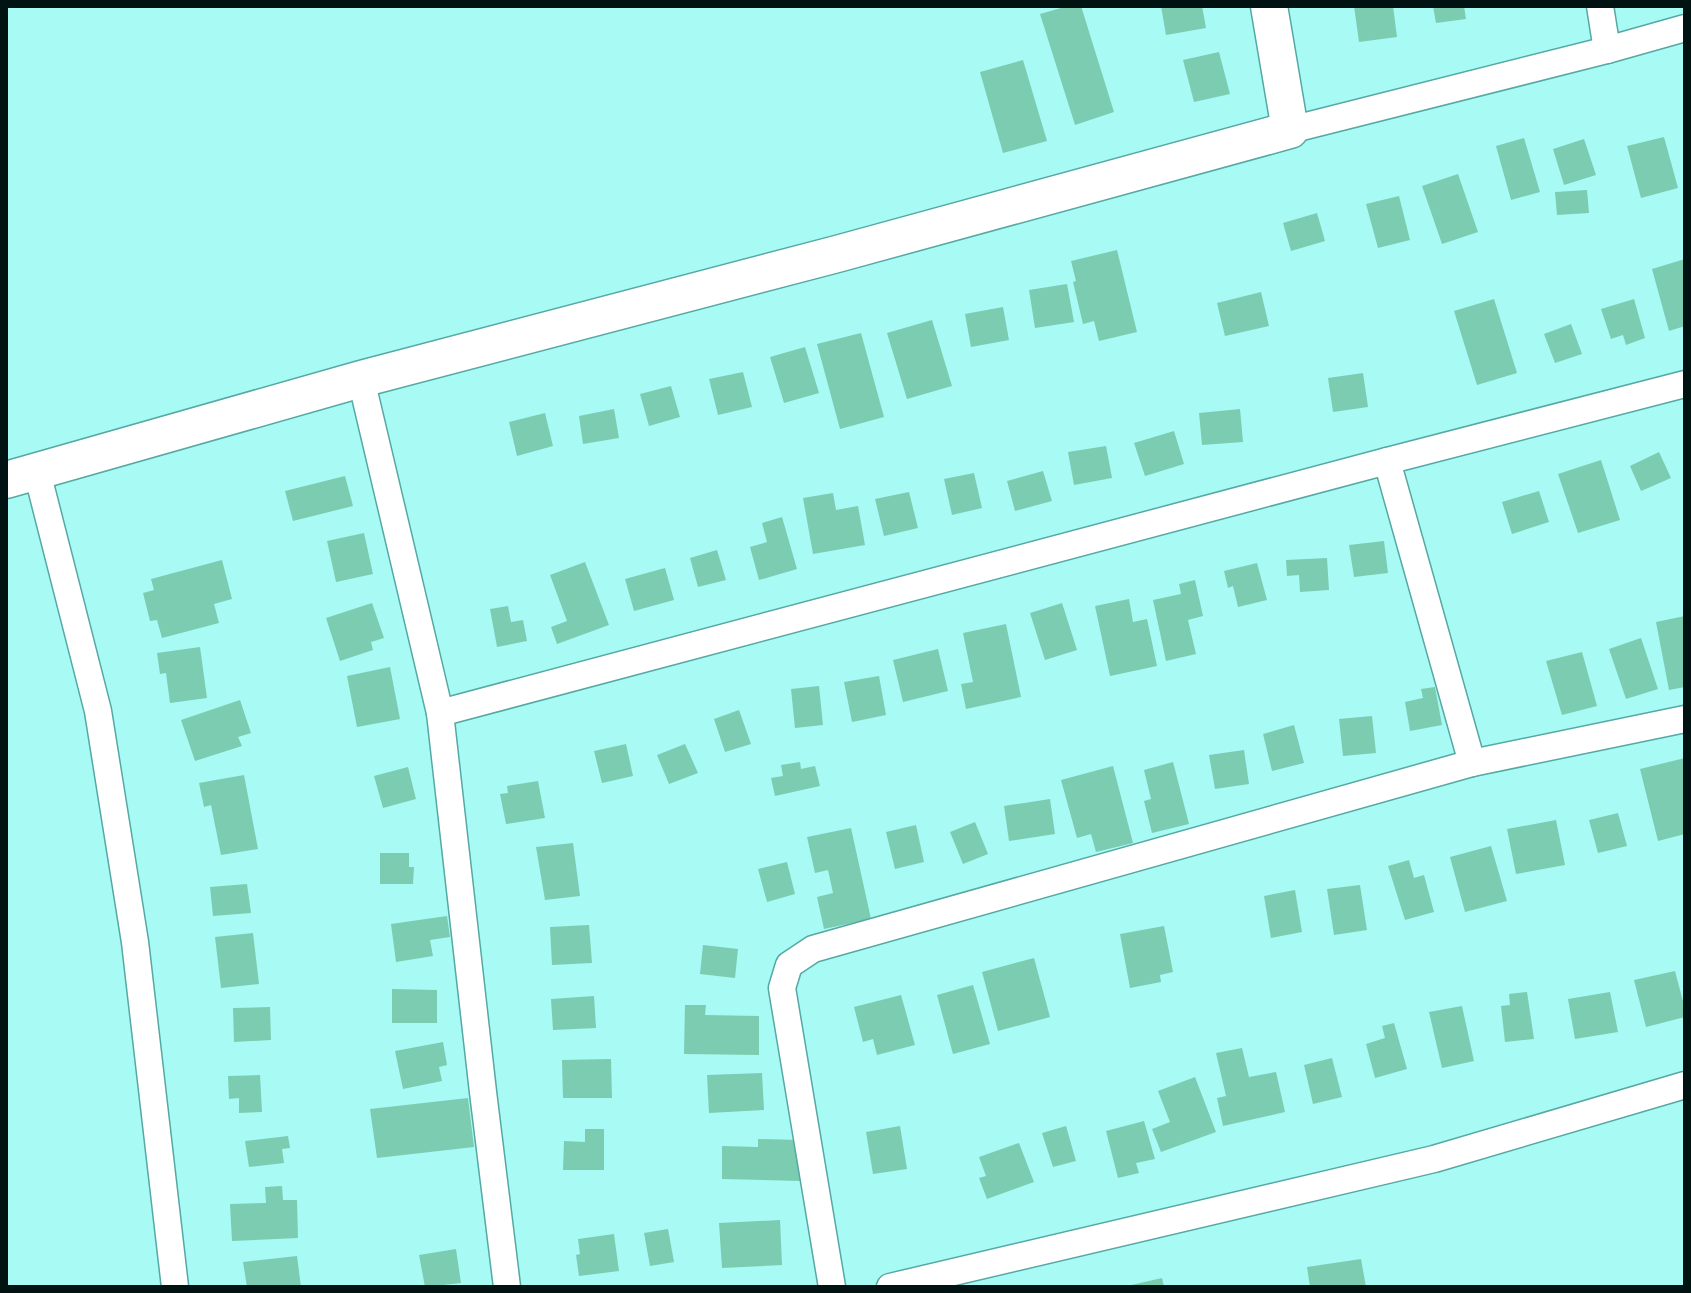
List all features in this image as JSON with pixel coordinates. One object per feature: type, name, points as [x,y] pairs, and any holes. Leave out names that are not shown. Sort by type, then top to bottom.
[{"type":"street","points":[[1269,6],[1290,130]]},
{"type":"street","points":[[1600,6],[1607,50]]},
{"type":"street","points":[[175,1287],[135,942],[98,711],[22,476],[361,379],[852,250],[1290,130],[1685,28]]},
{"type":"street","points":[[361,379],[440,713],[507,1287]]},
{"type":"street","points":[[440,713],[1685,384]]},
{"type":"street","points":[[1387,461],[1472,763]]},
{"type":"street","points":[[832,1287],[782,988],[789,965],[813,949],[1472,763],[1685,719]]},
{"type":"street","points":[[890,1287],[1434,1159],[1685,1085]]},
{"type":"building","points":[[1068,6],[1081,6],[1114,112],[1075,125],[1040,14]]},
{"type":"building","points":[[1161,6],[1202,6],[1206,28],[1166,35]]},
{"type":"building","points":[[1354,6],[1393,6],[1397,37],[1359,42]]},
{"type":"building","points":[[1433,6],[1464,6],[1466,19],[1436,23]]},
{"type":"building","points":[[1219,52],[1230,94],[1194,102],[1183,60]]},
{"type":"building","points":[[1023,60],[1047,141],[1003,153],[980,72]]},
{"type":"building","points":[[1664,137],[1678,188],[1641,198],[1627,146]]},
{"type":"building","points":[[1524,138],[1540,192],[1511,200],[1496,146]]},
{"type":"building","points":[[1584,139],[1596,175],[1564,185],[1553,149]]},
{"type":"building","points":[[1458,174],[1478,232],[1442,244],[1422,186]]},
{"type":"building","points":[[1587,190],[1589,213],[1557,215],[1555,192]]},
{"type":"building","points":[[1399,196],[1410,240],[1378,248],[1366,204]]},
{"type":"building","points":[[1317,213],[1325,241],[1291,251],[1283,223]]},
{"type":"building","points":[[1117,250],[1137,332],[1099,341],[1094,321],[1083,324],[1071,261]]},
{"type":"building","points":[[1685,259],[1685,326],[1669,331],[1652,269]]},
{"type":"building","points":[[1067,284],[1074,322],[1035,328],[1029,290]]},
{"type":"building","points":[[1261,292],[1269,326],[1225,336],[1217,303]]},
{"type":"building","points":[[1494,299],[1517,373],[1477,385],[1454,311]]},
{"type":"building","points":[[1634,299],[1645,338],[1626,345],[1623,335],[1611,339],[1601,309]]},
{"type":"building","points":[[1003,307],[1009,340],[971,347],[965,314]]},
{"type":"building","points":[[932,320],[952,386],[907,399],[887,333]]},
{"type":"building","points":[[1571,324],[1582,354],[1555,363],[1544,334]]},
{"type":"building","points":[[861,333],[884,417],[840,429],[817,344]]},
{"type":"building","points":[[805,347],[819,393],[784,403],[770,357]]},
{"type":"building","points":[[743,372],[752,407],[718,415],[709,379]]},
{"type":"building","points":[[1363,373],[1368,407],[1333,412],[1328,378]]},
{"type":"building","points":[[671,386],[680,417],[649,426],[640,394]]},
{"type":"building","points":[[614,409],[619,438],[583,444],[579,416]]},
{"type":"building","points":[[1240,409],[1243,442],[1202,445],[1199,413]]},
{"type":"building","points":[[545,413],[553,446],[517,456],[509,422]]},
{"type":"building","points":[[1174,431],[1184,464],[1145,476],[1134,443]]},
{"type":"building","points":[[1106,446],[1112,478],[1074,485],[1068,452]]},
{"type":"building","points":[[1659,452],[1671,478],[1641,491],[1630,466]]},
{"type":"building","points":[[1601,460],[1620,520],[1578,533],[1558,474]]},
{"type":"building","points":[[1043,471],[1052,501],[1015,511],[1007,481]]},
{"type":"building","points":[[974,473],[982,508],[952,515],[944,479]]},
{"type":"building","points":[[345,476],[353,506],[293,521],[285,491]]},
{"type":"building","points":[[1539,491],[1549,522],[1512,534],[1502,502]]},
{"type":"building","points":[[909,492],[918,528],[884,536],[875,499]]},
{"type":"building","points":[[833,493],[836,510],[858,506],[865,545],[813,554],[803,498]]},
{"type":"building","points":[[782,517],[797,569],[759,580],[750,547],[767,542],[762,523]]},
{"type":"building","points":[[364,533],[373,574],[336,582],[327,541]]},
{"type":"building","points":[[1384,541],[1388,573],[1354,577],[1349,545]]},
{"type":"building","points":[[717,550],[726,580],[698,587],[690,558]]},
{"type":"building","points":[[1327,558],[1329,590],[1300,592],[1299,575],[1287,576],[1286,560]]},
{"type":"building","points":[[222,560],[232,599],[214,604],[219,623],[162,638],[157,620],[150,621],[143,593],[154,590],[151,579]]},
{"type":"building","points":[[585,562],[609,625],[557,644],[551,627],[567,621],[550,575]]},
{"type":"building","points":[[1257,563],[1267,600],[1238,607],[1233,586],[1228,588],[1224,571]]},
{"type":"building","points":[[665,568],[674,600],[634,611],[625,579]]},
{"type":"building","points":[[1195,580],[1203,616],[1188,620],[1196,654],[1166,661],[1153,600],[1181,594],[1179,584]]},
{"type":"building","points":[[1129,599],[1133,622],[1147,619],[1157,666],[1110,676],[1095,606]]},
{"type":"building","points":[[372,603],[384,638],[371,642],[373,650],[340,661],[326,618]]},
{"type":"building","points":[[1062,603],[1077,650],[1045,660],[1030,613]]},
{"type":"building","points":[[508,606],[511,622],[523,620],[527,641],[497,647],[490,609]]},
{"type":"building","points":[[1685,616],[1685,687],[1669,690],[1656,622]]},
{"type":"building","points":[[1006,624],[1021,697],[966,709],[961,684],[973,682],[963,633]]},
{"type":"building","points":[[1641,638],[1658,689],[1626,699],[1609,649]]},
{"type":"building","points":[[200,647],[207,698],[170,703],[166,673],[160,674],[157,653]]},
{"type":"building","points":[[938,649],[948,691],[903,702],[893,660]]},
{"type":"building","points":[[1582,652],[1597,706],[1562,715],[1546,661]]},
{"type":"building","points":[[390,667],[400,719],[357,727],[347,676]]},
{"type":"building","points":[[879,676],[886,715],[852,722],[844,682]]},
{"type":"building","points":[[819,686],[823,725],[795,728],[791,689]]},
{"type":"building","points":[[1435,687],[1442,725],[1410,731],[1405,702],[1423,698],[1421,689]]},
{"type":"building","points":[[240,700],[251,733],[238,737],[242,746],[195,761],[181,720]]},
{"type":"building","points":[[739,710],[751,744],[725,752],[714,719]]},
{"type":"building","points":[[1372,716],[1376,753],[1343,756],[1339,719]]},
{"type":"building","points":[[1294,725],[1304,763],[1272,771],[1263,734]]},
{"type":"building","points":[[626,744],[633,776],[602,783],[594,751]]},
{"type":"building","points":[[685,744],[698,773],[669,784],[657,755]]},
{"type":"building","points":[[1244,750],[1249,784],[1215,789],[1209,755]]},
{"type":"building","points":[[1685,758],[1685,834],[1658,841],[1640,769]]},
{"type":"building","points":[[800,762],[801,769],[815,766],[820,786],[775,796],[771,778],[783,776],[781,765]]},
{"type":"building","points":[[1173,762],[1189,824],[1152,833],[1144,801],[1151,799],[1144,770]]},
{"type":"building","points":[[1113,766],[1133,843],[1096,852],[1091,834],[1077,838],[1061,780]]},
{"type":"building","points":[[408,767],[416,799],[383,808],[374,776]]},
{"type":"building","points":[[244,775],[258,849],[221,855],[211,805],[204,807],[199,783]]},
{"type":"building","points":[[538,781],[545,818],[506,824],[500,794],[508,793],[507,786]]},
{"type":"building","points":[[1050,799],[1055,834],[1009,841],[1004,806]]},
{"type":"building","points":[[1618,813],[1627,846],[1598,853],[1589,820]]},
{"type":"building","points":[[1556,820],[1565,865],[1516,874],[1507,829]]},
{"type":"building","points":[[975,822],[988,854],[963,864],[950,832]]},
{"type":"building","points":[[916,825],[924,862],[895,869],[886,832]]},
{"type":"building","points":[[851,828],[871,919],[824,929],[817,897],[833,893],[828,870],[815,873],[807,837]]},
{"type":"building","points":[[573,843],[580,896],[545,900],[536,847]]},
{"type":"building","points":[[1491,846],[1507,901],[1465,912],[1450,857]]},
{"type":"building","points":[[380,853],[409,853],[409,867],[414,867],[413,884],[380,884]]},
{"type":"building","points":[[1409,860],[1414,878],[1424,875],[1434,912],[1405,920],[1388,866]]},
{"type":"building","points":[[787,862],[795,894],[767,902],[758,869]]},
{"type":"building","points":[[247,884],[251,913],[213,916],[210,887]]},
{"type":"building","points":[[1360,885],[1367,930],[1334,935],[1327,889]]},
{"type":"building","points":[[1295,890],[1302,932],[1271,938],[1264,896]]},
{"type":"building","points":[[447,916],[450,937],[430,940],[433,956],[396,962],[391,924]]},
{"type":"building","points":[[589,925],[592,963],[552,965],[550,927]]},
{"type":"building","points":[[1164,926],[1173,972],[1160,975],[1161,982],[1130,988],[1120,934]]},
{"type":"building","points":[[253,933],[259,984],[221,988],[215,937]]},
{"type":"building","points":[[703,945],[738,949],[735,978],[700,974]]},
{"type":"building","points":[[1034,958],[1050,1017],[998,1031],[982,972]]},
{"type":"building","points":[[1675,971],[1685,1017],[1646,1027],[1634,980]]},
{"type":"building","points":[[973,985],[990,1044],[953,1054],[937,995]]},
{"type":"building","points":[[392,989],[437,990],[437,1023],[392,1023]]},
{"type":"building","points":[[1527,992],[1534,1039],[1505,1042],[1501,1006],[1510,1005],[1509,994]]},
{"type":"building","points":[[1610,992],[1618,1032],[1575,1039],[1568,999]]},
{"type":"building","points":[[901,995],[915,1045],[877,1055],[873,1039],[863,1042],[854,1007]]},
{"type":"building","points":[[594,996],[596,1028],[553,1030],[551,999]]},
{"type":"building","points":[[685,1005],[706,1005],[705,1015],[759,1016],[759,1055],[684,1054]]},
{"type":"building","points":[[1462,1006],[1474,1061],[1442,1068],[1429,1012]]},
{"type":"building","points":[[270,1007],[271,1040],[234,1042],[233,1008]]},
{"type":"building","points":[[1394,1023],[1407,1069],[1375,1078],[1366,1044],[1385,1038],[1382,1026]]},
{"type":"building","points":[[443,1042],[447,1065],[439,1067],[442,1081],[403,1089],[395,1051]]},
{"type":"building","points":[[1242,1048],[1249,1077],[1276,1072],[1285,1112],[1223,1126],[1217,1098],[1226,1096],[1216,1053]]},
{"type":"building","points":[[1332,1058],[1342,1097],[1313,1104],[1304,1065]]},
{"type":"building","points":[[611,1059],[612,1098],[563,1098],[562,1060]]},
{"type":"building","points":[[762,1073],[764,1110],[709,1113],[707,1075]]},
{"type":"building","points":[[260,1075],[262,1112],[239,1113],[239,1098],[229,1099],[228,1076]]},
{"type":"building","points":[[1195,1077],[1216,1132],[1161,1152],[1152,1129],[1170,1122],[1158,1091]]},
{"type":"building","points":[[468,1098],[474,1147],[377,1158],[370,1109]]},
{"type":"building","points":[[1144,1121],[1155,1159],[1136,1163],[1139,1173],[1118,1178],[1106,1131]]},
{"type":"building","points":[[900,1126],[907,1169],[873,1174],[866,1132]]},
{"type":"building","points":[[1066,1126],[1076,1161],[1053,1167],[1042,1133]]},
{"type":"building","points":[[585,1129],[604,1129],[604,1170],[563,1170],[564,1141],[585,1142]]},
{"type":"building","points":[[288,1136],[290,1148],[282,1149],[284,1163],[249,1167],[245,1141]]},
{"type":"building","points":[[758,1139],[800,1140],[800,1181],[722,1179],[722,1146],[758,1147]]},
{"type":"building","points":[[1019,1143],[1034,1182],[987,1199],[979,1178],[986,1176],[979,1157]]},
{"type":"building","points":[[282,1186],[283,1200],[297,1200],[298,1238],[232,1241],[230,1204],[266,1203],[265,1187]]},
{"type":"building","points":[[780,1220],[782,1265],[722,1268],[719,1223]]},
{"type":"building","points":[[668,1229],[674,1262],[650,1266],[644,1233]]},
{"type":"building","points":[[614,1234],[619,1271],[579,1276],[576,1255],[580,1254],[578,1239]]},
{"type":"building","points":[[456,1249],[461,1283],[425,1287],[419,1255]]},
{"type":"building","points":[[297,1256],[301,1287],[247,1287],[243,1262]]},
{"type":"building","points":[[1361,1259],[1366,1287],[1310,1287],[1307,1267]]},
{"type":"building","points":[[1162,1278],[1164,1287],[1127,1287],[1127,1286]]}]
